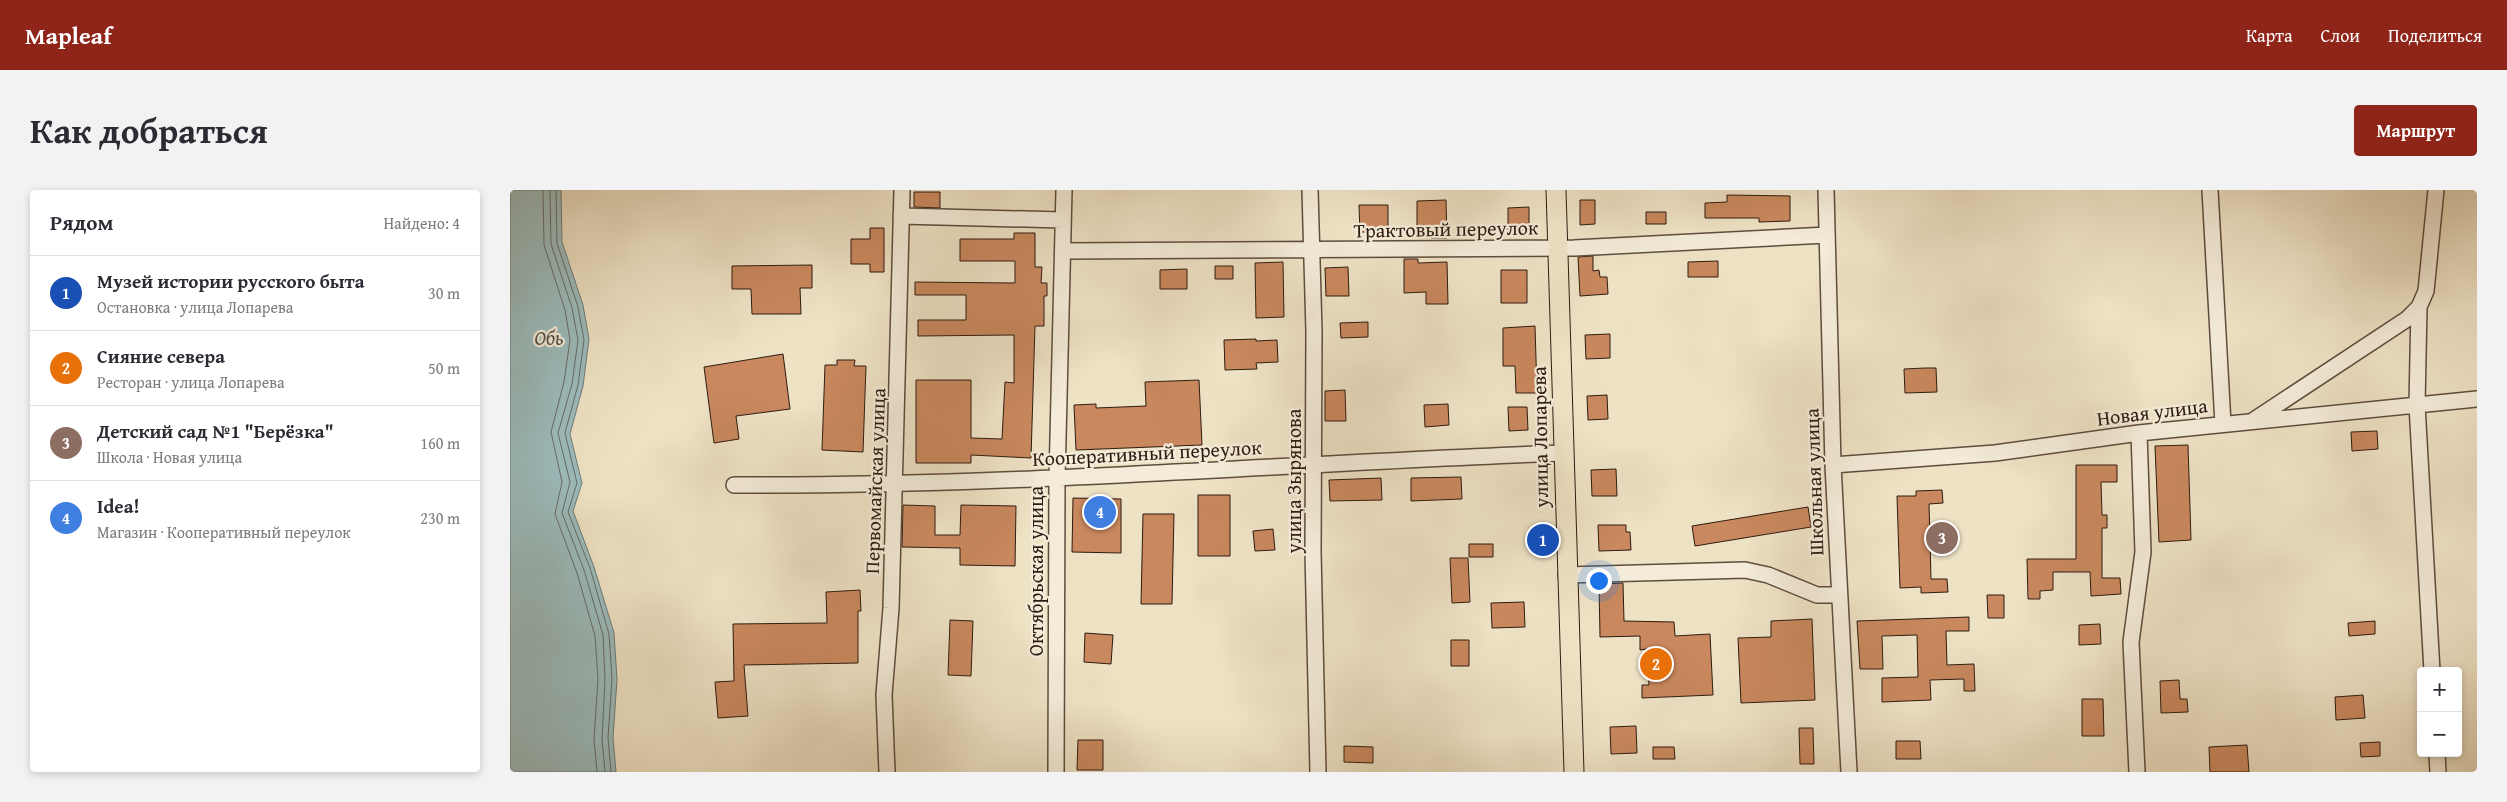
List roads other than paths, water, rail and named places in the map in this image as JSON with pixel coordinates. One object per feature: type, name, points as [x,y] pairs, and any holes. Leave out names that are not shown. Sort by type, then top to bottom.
[{"type":"main road","name":"улица Лопарева","points":[[1556,190],[1562,453],[1574,772]]},
{"type":"street","name":"Первомайская улица","points":[[887,772],[884,695],[891,608],[896,485],[902,190]]},
{"type":"street","name":"Октябрьская улица","points":[[1056,772],[1056,479],[1064,251],[1064,190]]},
{"type":"street","name":"улица Зырянова","points":[[1310,190],[1314,342],[1313,552],[1318,772]]},
{"type":"street","name":"Школьная улица","points":[[1826,190],[1833,465],[1849,772]]},
{"type":"street","points":[[2210,190],[2223,424]]},
{"type":"street","points":[[2252,421],[2408,319],[2419,307],[2426,291],[2436,190]]},
{"type":"street","points":[[901,216],[1064,220]]},
{"type":"street","name":"Трактовый переулок","points":[[1064,251],[1312,251],[1558,248],[1827,235]]},
{"type":"street","points":[[2419,307],[2417,405],[2432,667]]},
{"type":"street","name":"Новая улица","points":[[1833,465],[1995,453],[2139,433],[2477,399]]},
{"type":"street","points":[[2136,772],[2131,642],[2143,552],[2139,433]]},
{"type":"street","name":"Кооперативный переулок","points":[[734,486],[896,485],[1056,479],[1313,464],[1562,453]]},
{"type":"street","points":[[1566,575],[1745,570],[1768,575],[1817,595],[1839,595]]},
{"type":"street","points":[[2437,757],[2438,772]]},
{"type":"water","name":"Обь","points":[[510,190],[561,190],[562,242],[583,305],[589,339],[583,386],[570,434],[582,483],[573,511],[594,567],[614,633],[617,679],[613,738],[616,772],[510,772]]},
{"type":"place","name":"Idea!","points":[[1100,512]]},
{"type":"place","name":"Детский сад №1 \"Берёзка\"","points":[[1942,538]]},
{"type":"place","name":"Музей истории русского быта","points":[[1543,540]]},
{"type":"place","name":"Сияние севера","points":[[1656,664]]}]
